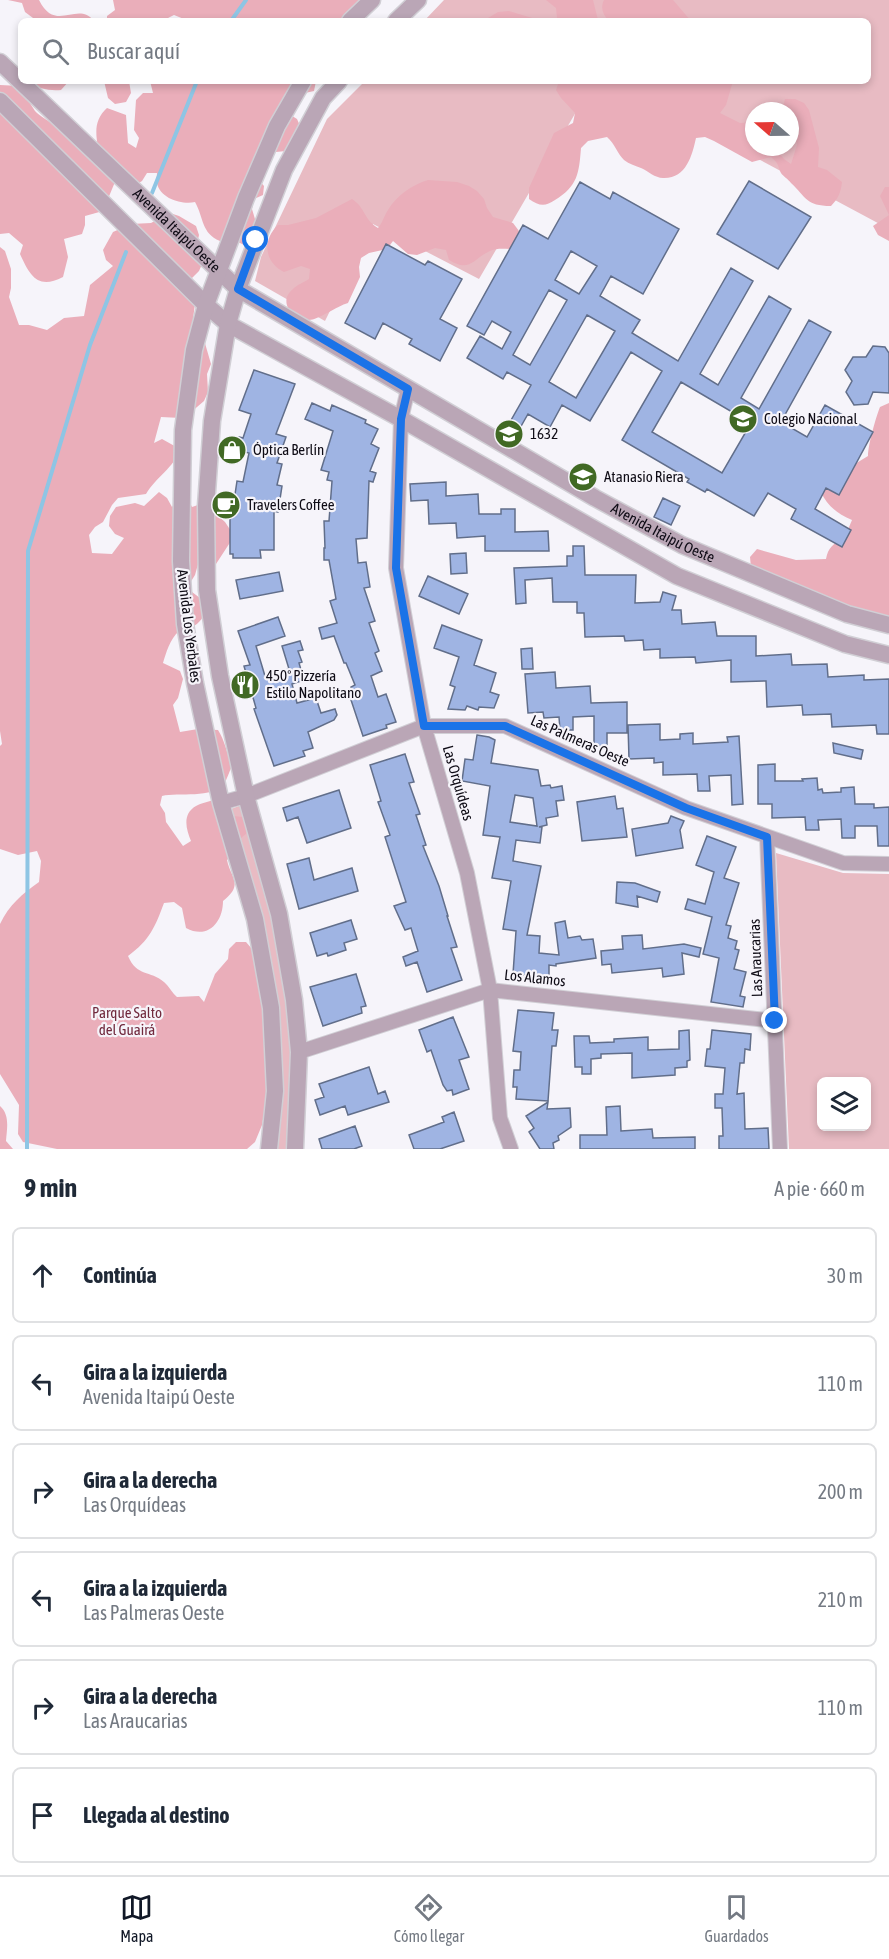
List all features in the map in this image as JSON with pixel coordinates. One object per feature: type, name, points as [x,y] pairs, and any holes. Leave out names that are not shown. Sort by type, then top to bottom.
[{"type":"street","points":[[353,18],[372,0]]},
{"type":"street","points":[[399,18],[418,0]]},
{"type":"street","name":"Avenida Itaipú Oeste","points":[[0,62],[18,79]]},
{"type":"street","name":"Avenida Itaipú Oeste","points":[[23,84],[238,289],[595,498],[682,545],[847,614],[889,625]]},
{"type":"street","name":"Avenida Los Yerbales","points":[[269,1149],[275,1091],[271,1008],[255,919],[221,803],[187,636],[181,561],[183,430],[194,350],[206,305],[277,126],[301,84]]},
{"type":"street","points":[[295,1149],[299,1052],[294,1000],[279,914],[246,796],[220,676],[207,590],[206,506],[212,421],[228,324],[238,289],[284,170],[323,98],[336,84]]},
{"type":"street","name":"Avenida Itaipú Oeste","points":[[0,101],[228,324],[401,419],[677,576],[845,644],[889,655]]},
{"type":"street","name":"Las Orquídeas","points":[[408,389],[401,419],[396,568],[424,726],[467,873],[490,990],[500,1118],[511,1149]]},
{"type":"street","name":"Las Palmeras Oeste","points":[[221,803],[246,796],[424,726],[505,726],[686,808],[843,863],[889,864]]},
{"type":"street","name":"Las Araucarias","points":[[767,837],[780,1149]]},
{"type":"street","name":"Los Alamos","points":[[299,1052],[490,990],[775,1021]]},
{"type":"shaded area","points":[[444,0],[889,0],[889,229],[753,156],[799,156],[799,102],[745,102],[745,152],[619,84],[871,84],[871,18],[427,18]]},
{"type":"shaded area","points":[[362,84],[592,84],[479,279],[373,224],[325,321],[255,281],[261,257],[327,119]]},
{"type":"shaded area","points":[[244,804],[271,906],[292,1038],[291,1149],[275,1149],[278,1117],[231,809]]},
{"type":"shaded area","points":[[776,853],[843,873],[889,874],[889,1149],[789,1149]]},
{"type":"green space","points":[[8,0],[39,0],[52,15],[81,14],[90,18],[33,18],[25,12],[22,3]]},
{"type":"green space","points":[[113,0],[362,0],[357,18],[182,18],[174,15],[168,18],[107,18],[115,10]]},
{"type":"green space","points":[[546,0],[593,0],[598,18],[557,18],[556,8]]},
{"type":"green space","points":[[604,0],[673,0],[688,18],[607,18],[602,6]]},
{"type":"green space","points":[[509,11],[532,18],[488,18],[498,12]]},
{"type":"green space","points":[[32,84],[66,84],[61,90],[40,88]]},
{"type":"green space","points":[[105,84],[130,84],[131,93],[126,102],[115,104],[108,98]]},
{"type":"green space","points":[[151,84],[315,84],[314,91],[305,93],[289,114],[297,119],[301,128],[286,151],[276,152],[266,148],[251,171],[264,186],[263,195],[254,199],[252,209],[260,236],[246,246],[228,237],[220,241],[209,234],[195,202],[178,202],[167,197],[159,189],[157,173],[147,173],[142,181],[134,186],[117,177],[103,211],[85,216],[82,234],[64,239],[68,257],[63,277],[47,282],[36,279],[27,269],[20,254],[23,245],[9,233],[0,234],[0,85],[20,86],[39,115],[98,147],[97,126],[100,116],[107,108],[126,115],[128,143],[136,148],[139,138],[134,130],[136,100],[143,93],[153,93]]},
{"type":"green space","points":[[558,84],[732,84],[726,105],[720,113],[740,123],[745,123],[745,156],[782,156],[791,164],[794,156],[799,156],[799,102],[784,102],[785,99],[795,99],[804,103],[809,110],[819,148],[818,167],[827,170],[842,182],[839,195],[831,206],[811,202],[782,174],[771,157],[752,162],[705,137],[696,138],[690,159],[682,171],[671,177],[660,178],[624,160],[607,137],[588,141],[581,148],[576,178],[563,195],[548,204],[536,203],[529,199],[529,188],[554,133],[573,123],[575,113],[556,90]]},
{"type":"green space","points":[[428,180],[457,182],[477,191],[493,217],[513,223],[519,231],[510,249],[493,250],[467,265],[462,265],[449,260],[446,250],[435,248],[417,255],[408,254],[393,241],[387,249],[369,253],[361,258],[360,277],[348,303],[309,320],[298,317],[289,310],[286,299],[288,294],[296,286],[309,279],[310,269],[301,266],[284,272],[272,263],[268,250],[269,237],[278,225],[288,225],[316,218],[352,199],[378,228],[400,195]]},
{"type":"green space","points":[[885,187],[889,187],[889,215],[880,196]]},
{"type":"green space","name":"Parque Salto del Guairá","points":[[170,213],[196,226],[199,235],[197,244],[203,262],[199,271],[192,278],[196,296],[193,319],[200,326],[211,364],[207,374],[208,392],[204,401],[181,418],[161,417],[154,443],[162,439],[180,449],[177,456],[146,494],[118,498],[103,522],[89,535],[92,553],[112,554],[124,538],[115,534],[109,526],[110,516],[116,507],[135,503],[144,506],[159,492],[167,498],[172,507],[178,499],[188,499],[192,507],[204,503],[225,522],[231,531],[231,541],[216,564],[207,564],[200,557],[190,583],[192,592],[200,598],[203,617],[196,625],[182,629],[176,634],[163,663],[180,671],[183,679],[178,698],[173,705],[180,732],[198,729],[218,730],[232,766],[224,784],[219,789],[204,793],[162,796],[160,805],[165,813],[166,822],[183,846],[191,841],[187,827],[189,813],[196,806],[215,799],[231,807],[233,816],[243,817],[250,824],[247,833],[235,843],[234,853],[227,860],[235,886],[223,901],[220,916],[213,927],[201,932],[186,928],[182,908],[174,902],[164,903],[151,932],[142,944],[128,956],[135,967],[159,978],[177,997],[199,996],[204,1002],[215,974],[228,959],[229,949],[236,942],[246,942],[252,949],[276,1045],[262,1125],[255,1142],[247,1149],[57,1149],[23,1142],[18,1134],[19,1105],[0,1074],[0,924],[16,900],[39,882],[41,861],[37,851],[18,855],[0,849],[0,746],[2,744],[0,731],[0,247],[5,251],[11,269],[9,297],[19,325],[47,330],[64,318],[84,316],[90,285],[113,266],[106,260],[103,250],[113,232],[131,224],[151,223]]},
{"type":"green space","points":[[889,215],[889,241],[878,235],[873,226]]},
{"type":"green space","points":[[889,403],[889,618],[857,612],[751,567],[750,557],[757,549],[796,560],[826,559],[832,546],[844,539],[852,520],[834,509],[821,492],[850,467],[868,456],[880,407]]},
{"type":"green space","points":[[0,1106],[7,1118],[6,1141],[13,1149],[0,1149]]},
{"type":"building","points":[[749,181],[811,217],[778,269],[717,234]]},
{"type":"building","points":[[580,182],[610,199],[613,192],[679,229],[643,294],[611,276],[600,296],[640,320],[632,333],[678,361],[731,268],[753,281],[700,374],[718,385],[769,296],[791,309],[741,398],[759,409],[809,320],[831,332],[781,422],[807,437],[825,405],[873,432],[839,495],[826,488],[815,509],[851,530],[842,547],[791,519],[796,509],[768,493],[754,516],[707,489],[705,492],[687,482],[689,479],[622,440],[662,371],[631,352],[590,421],[562,405],[550,427],[528,414],[520,428],[510,422],[531,385],[507,372],[503,379],[467,358],[480,336],[502,349],[511,332],[492,321],[484,335],[467,326],[523,225],[548,239]],"holes":[[[571,251],[597,266],[579,294],[555,280]],[[549,290],[567,300],[530,365],[513,355]],[[587,315],[615,331],[576,398],[549,382]],[[681,382],[751,423],[722,473],[652,432]]]},
{"type":"building","points":[[386,244],[425,265],[428,261],[462,279],[440,319],[457,328],[440,361],[409,344],[412,339],[383,323],[375,339],[345,323]]},
{"type":"building","points":[[873,346],[885,347],[889,353],[889,393],[873,392],[868,404],[854,405],[846,392],[852,381],[845,370],[853,357],[866,357]]},
{"type":"building","points":[[254,370],[295,384],[276,434],[286,437],[277,463],[282,464],[277,485],[282,486],[278,512],[274,511],[274,550],[260,550],[261,558],[233,558],[233,554],[230,554],[230,501],[234,501],[237,481],[243,482],[249,453],[236,450],[239,437],[243,438],[251,414],[239,410]]},
{"type":"building","points":[[312,403],[330,411],[332,405],[366,420],[365,423],[378,429],[371,444],[379,448],[370,471],[376,473],[373,482],[369,481],[367,538],[356,539],[358,563],[366,562],[370,587],[364,588],[375,621],[369,623],[379,651],[375,653],[382,671],[371,676],[378,697],[386,694],[396,722],[386,725],[387,728],[363,736],[349,694],[353,692],[351,687],[355,685],[334,636],[322,639],[319,628],[337,623],[330,601],[336,599],[329,560],[324,560],[324,521],[329,521],[332,481],[327,480],[329,472],[321,470],[333,431],[305,419]]},
{"type":"building","points":[[446,482],[446,496],[478,494],[479,514],[501,514],[501,509],[515,509],[515,532],[548,531],[549,551],[485,551],[485,536],[457,538],[456,523],[429,524],[428,500],[411,501],[410,484]]},
{"type":"building","points":[[663,498],[680,506],[671,525],[654,517]]},
{"type":"building","points":[[573,546],[584,546],[585,575],[636,575],[635,603],[660,602],[663,592],[676,596],[672,610],[681,610],[682,624],[715,622],[717,636],[756,636],[756,656],[791,654],[792,665],[827,664],[828,677],[864,675],[864,680],[889,679],[889,734],[877,734],[876,725],[832,727],[831,714],[803,715],[802,705],[767,707],[766,681],[731,682],[731,660],[696,663],[695,657],[660,658],[660,649],[644,650],[643,640],[625,641],[624,636],[585,637],[584,613],[577,613],[577,602],[553,602],[552,578],[525,580],[526,603],[516,604],[514,568],[567,566],[567,556],[573,556]]},
{"type":"building","points":[[466,553],[467,573],[451,574],[450,554]]},
{"type":"building","points":[[279,572],[283,591],[240,599],[236,580]]},
{"type":"building","points":[[428,576],[468,594],[459,614],[419,596]]},
{"type":"building","points":[[278,617],[285,636],[256,646],[265,676],[289,669],[282,646],[300,641],[303,650],[298,651],[302,662],[299,663],[304,680],[292,684],[297,703],[316,698],[321,713],[335,709],[337,715],[334,720],[308,732],[313,748],[303,751],[305,756],[274,766],[254,709],[256,708],[244,666],[250,665],[238,631]]},
{"type":"building","points":[[442,625],[482,640],[474,665],[496,673],[490,692],[499,695],[494,708],[479,707],[478,710],[467,706],[465,710],[448,709],[455,687],[450,685],[459,657],[434,648]]},
{"type":"building","points":[[532,648],[533,669],[522,669],[521,649]]},
{"type":"building","points":[[555,672],[556,688],[590,686],[591,703],[627,702],[627,733],[607,733],[607,746],[594,746],[594,716],[573,717],[573,730],[560,730],[559,717],[544,718],[543,712],[528,713],[525,674]]},
{"type":"building","points":[[660,724],[660,740],[680,739],[680,734],[693,733],[693,744],[728,742],[727,737],[739,736],[743,804],[732,805],[731,775],[709,776],[710,791],[698,791],[697,774],[663,775],[663,762],[654,763],[654,758],[629,759],[628,725]]},
{"type":"building","points":[[477,735],[489,737],[495,740],[491,763],[538,770],[541,786],[550,785],[551,788],[562,786],[564,800],[556,801],[558,816],[546,818],[547,825],[539,827],[542,827],[540,843],[516,840],[513,861],[541,866],[527,935],[540,936],[539,953],[559,955],[555,923],[565,921],[568,938],[580,936],[582,940],[593,939],[596,958],[556,964],[556,966],[549,965],[549,976],[536,975],[536,981],[525,980],[525,975],[513,974],[516,931],[503,929],[511,881],[492,878],[500,837],[483,835],[490,786],[462,781],[465,759],[473,760]],"holes":[[[515,795],[533,798],[537,826],[510,822]]]},
{"type":"building","points":[[833,743],[863,750],[861,759],[834,753]]},
{"type":"building","points":[[405,754],[414,782],[409,783],[420,814],[416,815],[426,845],[423,846],[448,916],[457,947],[451,948],[462,980],[427,992],[417,962],[406,966],[403,957],[418,951],[411,928],[405,930],[394,906],[406,902],[385,837],[390,835],[378,802],[381,801],[370,765]]},
{"type":"building","points":[[775,764],[775,781],[803,781],[802,779],[817,778],[818,790],[822,789],[823,793],[841,792],[841,788],[854,787],[855,804],[874,804],[874,808],[889,807],[889,846],[878,846],[877,826],[855,826],[855,838],[842,838],[841,819],[818,820],[819,830],[806,830],[805,817],[772,818],[772,804],[758,804],[758,765]]},
{"type":"building","points":[[339,790],[351,828],[307,843],[298,817],[287,821],[283,808]]},
{"type":"building","points":[[615,796],[617,809],[623,808],[627,837],[582,841],[577,802]]},
{"type":"building","points":[[671,816],[684,821],[680,830],[683,848],[636,856],[632,829],[668,823]]},
{"type":"building","points":[[707,836],[736,847],[724,878],[739,883],[726,925],[731,926],[728,938],[737,941],[735,949],[739,950],[734,969],[746,972],[740,996],[745,997],[743,1007],[711,1002],[719,958],[703,954],[712,917],[685,909],[688,899],[705,904],[714,872],[696,865]]},
{"type":"building","points":[[309,858],[314,880],[352,868],[358,891],[299,909],[287,864]]},
{"type":"building","points":[[617,882],[635,883],[660,892],[657,902],[637,896],[638,907],[616,903]]},
{"type":"building","points":[[351,920],[357,939],[344,943],[346,950],[328,956],[327,953],[317,956],[310,933]]},
{"type":"building","points":[[642,935],[643,949],[684,944],[701,948],[699,957],[682,953],[684,974],[663,977],[662,968],[612,973],[611,964],[602,965],[601,951],[623,949],[622,936]]},
{"type":"building","points":[[356,974],[366,1006],[361,1007],[362,1013],[323,1026],[310,987]]},
{"type":"building","points":[[518,1010],[554,1013],[552,1030],[558,1030],[556,1046],[552,1046],[548,1101],[516,1099],[517,1087],[513,1087],[514,1070],[520,1070],[521,1052],[513,1051]]},
{"type":"building","points":[[453,1017],[469,1057],[459,1060],[469,1089],[453,1095],[452,1090],[447,1091],[443,1085],[431,1050],[427,1052],[419,1030]]},
{"type":"building","points":[[689,1030],[690,1060],[687,1061],[687,1067],[675,1068],[675,1075],[632,1078],[632,1053],[601,1054],[601,1058],[591,1059],[591,1074],[582,1074],[582,1067],[575,1067],[574,1036],[589,1036],[590,1043],[648,1037],[648,1050],[679,1049],[679,1031]]},
{"type":"building","points":[[712,1030],[751,1034],[750,1050],[745,1049],[744,1063],[740,1063],[737,1094],[744,1093],[745,1129],[768,1128],[769,1149],[719,1149],[719,1136],[723,1136],[722,1108],[715,1108],[715,1094],[723,1094],[725,1068],[705,1066]]},
{"type":"building","points":[[369,1067],[378,1094],[385,1091],[389,1102],[348,1115],[345,1106],[320,1115],[315,1100],[324,1097],[319,1084]]},
{"type":"building","points":[[548,1102],[547,1109],[570,1108],[571,1127],[558,1136],[559,1140],[553,1143],[554,1149],[540,1149],[529,1132],[534,1128],[526,1116]]},
{"type":"building","points":[[620,1106],[621,1131],[652,1129],[653,1138],[695,1137],[695,1149],[580,1149],[580,1135],[607,1135],[606,1107]]},
{"type":"building","points":[[454,1112],[464,1141],[440,1149],[414,1149],[409,1135],[444,1122],[442,1117]]},
{"type":"building","points":[[355,1126],[362,1146],[354,1149],[322,1149],[319,1139]]},
{"type":"waterway","points":[[233,18],[246,0]]},
{"type":"waterway","points":[[152,193],[196,84]]},
{"type":"waterway","points":[[27,1149],[28,551],[90,345],[126,252]]},
{"type":"place","name":"Colegio Nacional","points":[[743,419]]},
{"type":"place","name":"1632","points":[[509,434]]},
{"type":"place","name":"Óptica Berlín","points":[[232,450]]},
{"type":"place","name":"Atanasio Riera","points":[[583,477]]},
{"type":"place","name":"Travelers Coffee","points":[[226,505]]},
{"type":"place","name":"450° Pizzería Estilo Napolitano","points":[[245,685]]},
{"type":"route","points":[[256,240],[238,289],[408,389],[401,419],[396,568],[424,726],[505,726],[686,808],[767,837],[775,1021]]}]
